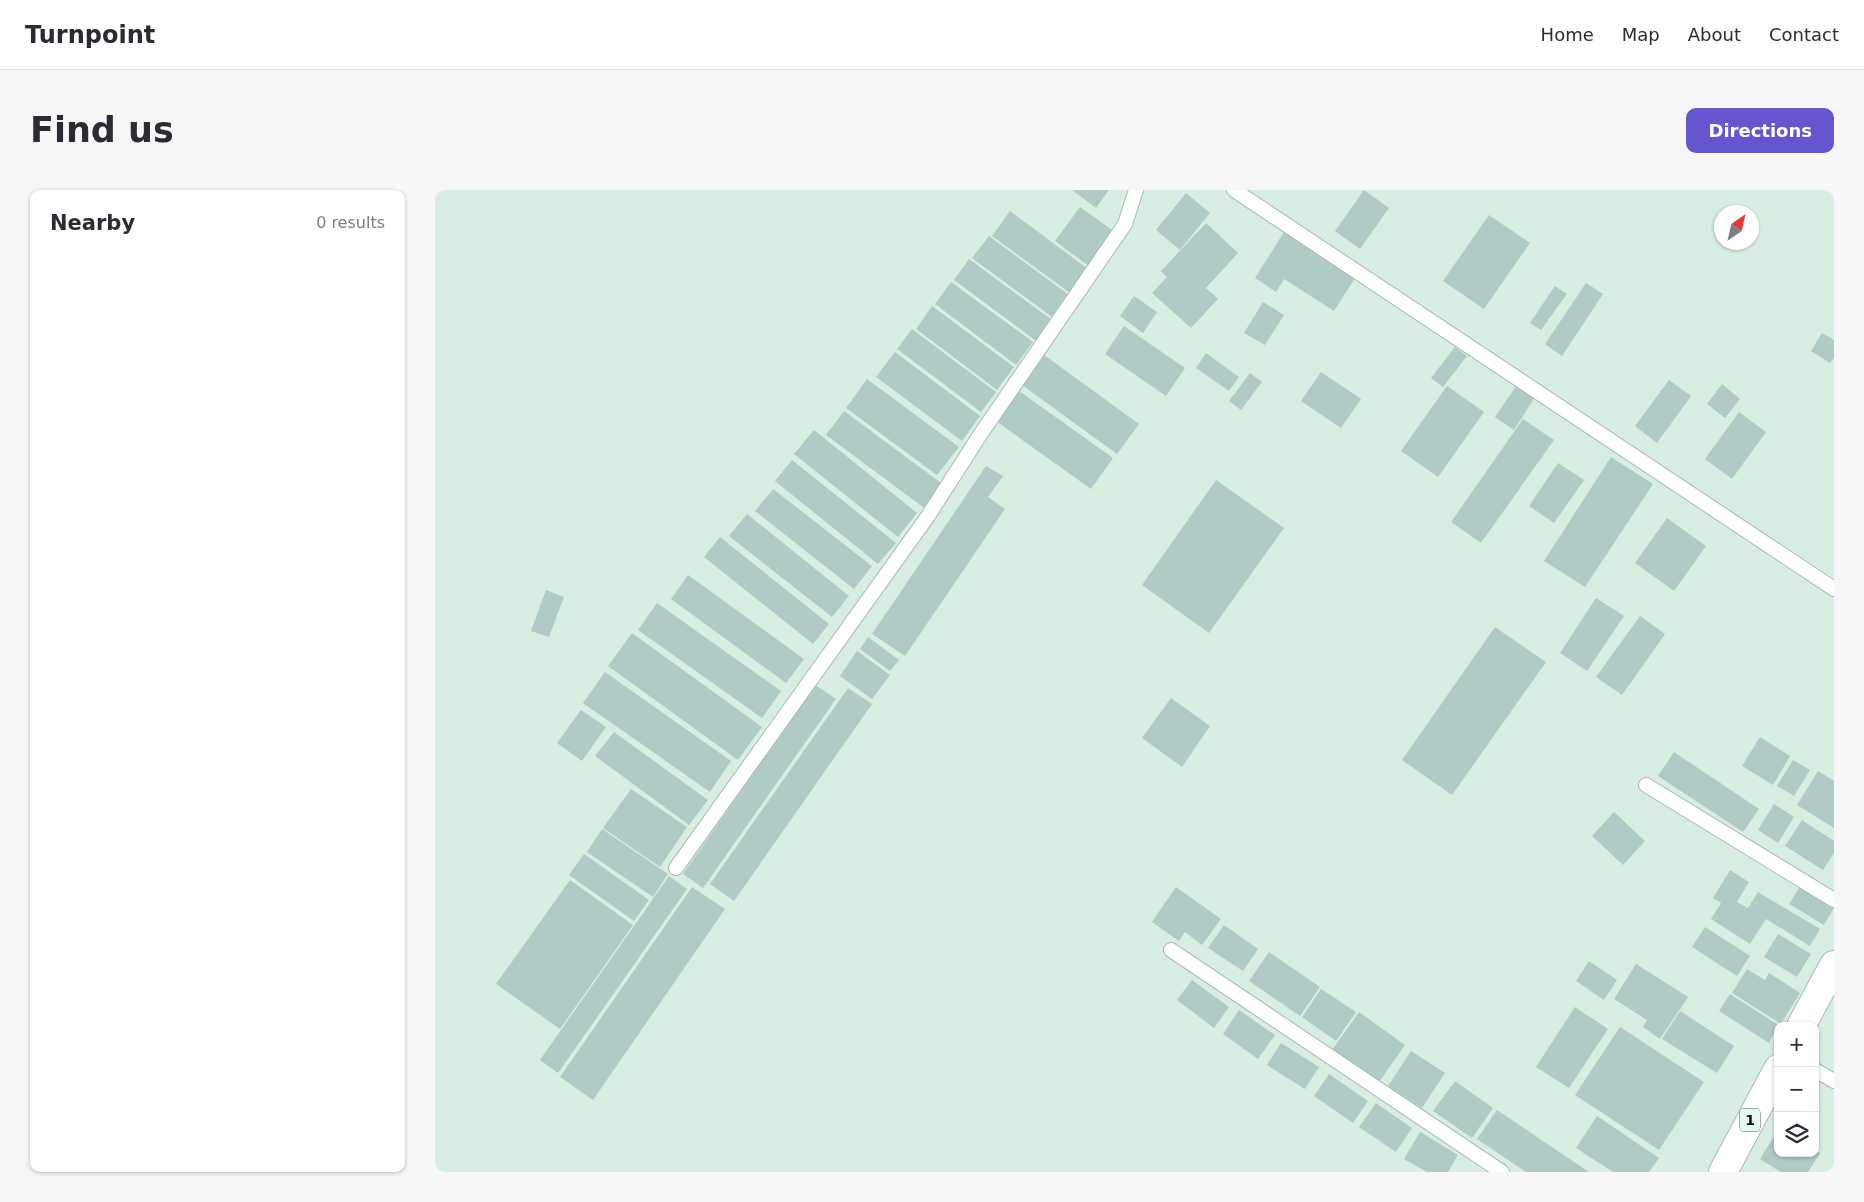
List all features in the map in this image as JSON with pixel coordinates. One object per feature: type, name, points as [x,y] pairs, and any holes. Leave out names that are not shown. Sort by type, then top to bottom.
[{"type":"highway","points":[[1803,1022],[1834,965]]},
{"type":"highway","name":"1","points":[[1723,1172],[1774,1076]]},
{"type":"lane","points":[[676,868],[928,516],[980,435],[1125,224],[1136,190]]},
{"type":"lane","points":[[1234,190],[1834,589]]},
{"type":"lane","points":[[1646,785],[1834,900]]},
{"type":"lane","points":[[1171,950],[1502,1172]]},
{"type":"lane","points":[[1819,1072],[1834,1081]]},
{"type":"building","points":[[1072,190],[1109,190],[1096,208]]},
{"type":"building","points":[[1364,190],[1389,208],[1360,249],[1335,231]]},
{"type":"building","points":[[1186,193],[1210,213],[1180,250],[1156,230]]},
{"type":"building","points":[[1080,207],[1115,232],[1090,267],[1055,241]]},
{"type":"building","points":[[1010,211],[1088,269],[1070,293],[992,236]]},
{"type":"building","points":[[1489,215],[1530,243],[1484,309],[1443,281]]},
{"type":"building","points":[[1206,223],[1238,253],[1206,288],[1218,299],[1191,328],[1152,293],[1167,277],[1161,271]]},
{"type":"building","points":[[1284,232],[1355,278],[1334,311],[1284,279],[1276,292],[1255,278]]},
{"type":"building","points":[[989,236],[1069,295],[1052,317],[972,258]]},
{"type":"building","points":[[969,259],[1052,320],[1036,341],[954,280]]},
{"type":"building","points":[[951,282],[1033,342],[1016,365],[935,304]]},
{"type":"building","points":[[1586,283],[1603,294],[1562,356],[1545,344]]},
{"type":"building","points":[[1555,286],[1567,294],[1541,330],[1530,323]]},
{"type":"building","points":[[1134,296],[1157,312],[1143,333],[1120,316]]},
{"type":"building","points":[[1263,302],[1284,315],[1265,345],[1244,333]]},
{"type":"building","points":[[932,306],[1014,367],[997,390],[916,329]]},
{"type":"building","points":[[1124,326],[1185,368],[1166,396],[1105,354]]},
{"type":"building","points":[[912,329],[996,392],[981,412],[897,349]]},
{"type":"building","points":[[1822,333],[1834,340],[1834,358],[1830,363],[1811,351]]},
{"type":"building","points":[[1455,347],[1467,356],[1443,387],[1431,378]]},
{"type":"building","points":[[895,352],[980,416],[962,441],[876,377]]},
{"type":"building","points":[[1040,352],[1139,424],[1117,454],[1018,382]]},
{"type":"building","points":[[1206,353],[1239,377],[1229,391],[1196,368]]},
{"type":"building","points":[[1321,372],[1361,399],[1341,428],[1301,401]]},
{"type":"building","points":[[1250,373],[1262,382],[1241,410],[1229,401]]},
{"type":"building","points":[[867,379],[959,447],[937,475],[846,408]]},
{"type":"building","points":[[1669,380],[1691,396],[1657,443],[1635,426]]},
{"type":"building","points":[[1722,384],[1740,399],[1725,418],[1707,404]]},
{"type":"building","points":[[1517,385],[1535,397],[1514,430],[1495,417]]},
{"type":"building","points":[[1447,386],[1484,412],[1438,477],[1401,451]]},
{"type":"building","points":[[1015,388],[1113,458],[1091,489],[993,419]]},
{"type":"building","points":[[844,411],[945,486],[927,510],[826,435]]},
{"type":"building","points":[[1739,412],[1766,432],[1732,479],[1705,459]]},
{"type":"building","points":[[1523,419],[1554,440],[1481,543],[1451,522]]},
{"type":"building","points":[[814,430],[917,513],[898,537],[794,454]]},
{"type":"building","points":[[1611,457],[1653,484],[1585,587],[1544,561]]},
{"type":"building","points":[[792,460],[896,543],[878,564],[775,481]]},
{"type":"building","points":[[1558,463],[1584,480],[1554,523],[1529,506]]},
{"type":"building","points":[[986,466],[1003,476],[988,497],[1005,509],[905,656],[872,634]]},
{"type":"building","points":[[1216,480],[1284,528],[1209,633],[1142,585]]},
{"type":"building","points":[[773,489],[872,566],[854,589],[755,511]]},
{"type":"building","points":[[747,514],[849,596],[832,617],[729,536]]},
{"type":"building","points":[[1667,518],[1706,546],[1674,591],[1635,563]]},
{"type":"building","points":[[720,537],[829,624],[813,644],[704,557]]},
{"type":"building","points":[[688,575],[804,659],[786,683],[671,599]]},
{"type":"building","points":[[546,590],[564,597],[549,637],[531,631]]},
{"type":"building","points":[[1596,598],[1624,616],[1587,671],[1560,653]]},
{"type":"building","points":[[657,603],[781,691],[762,718],[638,630]]},
{"type":"building","points":[[1640,616],[1665,634],[1622,695],[1596,677]]},
{"type":"building","points":[[1495,627],[1546,662],[1452,795],[1402,760]]},
{"type":"building","points":[[632,633],[762,727],[738,760],[608,666]]},
{"type":"building","points":[[868,637],[899,660],[890,671],[860,649]]},
{"type":"building","points":[[857,651],[890,675],[872,699],[840,676]]},
{"type":"building","points":[[605,672],[731,761],[710,792],[583,703]]},
{"type":"building","points":[[815,685],[836,699],[703,888],[683,874]]},
{"type":"building","points":[[848,688],[872,704],[734,901],[710,884]]},
{"type":"building","points":[[1171,698],[1210,726],[1182,767],[1142,738]]},
{"type":"building","points":[[581,710],[606,727],[582,761],[557,743]]},
{"type":"building","points":[[614,732],[708,800],[689,825],[595,756]]},
{"type":"building","points":[[1760,737],[1790,756],[1773,785],[1742,766]]},
{"type":"building","points":[[1674,752],[1759,809],[1743,832],[1658,776]]},
{"type":"building","points":[[1793,760],[1810,770],[1794,796],[1777,786]]},
{"type":"building","points":[[1818,771],[1834,781],[1834,828],[1797,805]]},
{"type":"building","points":[[631,789],[687,827],[660,867],[603,828]]},
{"type":"building","points":[[1774,804],[1794,817],[1778,843],[1758,830]]},
{"type":"building","points":[[1614,812],[1645,841],[1623,865],[1592,836]]},
{"type":"building","points":[[1802,820],[1834,841],[1834,853],[1823,870],[1785,846]]},
{"type":"building","points":[[602,829],[668,874],[653,897],[587,852]]},
{"type":"building","points":[[584,854],[649,900],[634,921],[569,875]]},
{"type":"building","points":[[1730,870],[1749,882],[1737,902],[1748,908],[1758,892],[1820,929],[1810,946],[1766,919],[1750,944],[1711,919],[1721,903],[1713,898]]},
{"type":"building","points":[[669,876],[687,889],[558,1073],[540,1060]]},
{"type":"building","points":[[570,880],[633,925],[560,1029],[496,984]]},
{"type":"building","points":[[1802,883],[1834,903],[1834,908],[1824,925],[1789,904]]},
{"type":"building","points":[[692,887],[725,909],[593,1100],[560,1077]]},
{"type":"building","points":[[1176,887],[1221,919],[1202,945],[1185,932],[1179,941],[1152,922]]},
{"type":"building","points":[[1224,925],[1258,949],[1243,971],[1208,948]]},
{"type":"building","points":[[1705,927],[1750,956],[1737,976],[1692,947]]},
{"type":"building","points":[[1778,934],[1811,954],[1797,977],[1764,957]]},
{"type":"building","points":[[1269,952],[1320,987],[1300,1016],[1249,981]]},
{"type":"building","points":[[1589,961],[1617,980],[1604,1000],[1576,981]]},
{"type":"building","points":[[1636,964],[1688,997],[1660,1039],[1643,1027],[1647,1020],[1614,999]]},
{"type":"building","points":[[1747,969],[1765,980],[1769,973],[1800,993],[1782,1022],[1778,1022],[1732,993]]},
{"type":"building","points":[[1192,980],[1229,1007],[1214,1028],[1177,1000]]},
{"type":"building","points":[[1321,989],[1356,1012],[1336,1041],[1302,1017]]},
{"type":"building","points":[[1730,994],[1774,1022],[1774,1034],[1769,1043],[1719,1011]]},
{"type":"building","points":[[1575,1007],[1608,1029],[1569,1088],[1536,1067]]},
{"type":"building","points":[[1239,1010],[1275,1035],[1258,1059],[1223,1034]]},
{"type":"building","points":[[1680,1011],[1734,1046],[1717,1073],[1662,1039]]},
{"type":"building","points":[[1359,1012],[1405,1045],[1379,1082],[1332,1050]]},
{"type":"building","points":[[1620,1027],[1704,1082],[1659,1150],[1575,1095]]},
{"type":"building","points":[[1281,1043],[1319,1067],[1305,1089],[1267,1065]]},
{"type":"building","points":[[1411,1051],[1445,1073],[1422,1108],[1388,1086]]},
{"type":"building","points":[[1329,1074],[1368,1101],[1353,1123],[1314,1096]]},
{"type":"building","points":[[1455,1081],[1493,1108],[1472,1138],[1433,1111]]},
{"type":"building","points":[[1376,1103],[1412,1128],[1396,1152],[1359,1127]]},
{"type":"building","points":[[1497,1110],[1589,1172],[1526,1172],[1477,1139]]},
{"type":"building","points":[[1597,1116],[1659,1158],[1649,1172],[1613,1172],[1576,1148]]},
{"type":"building","points":[[1420,1132],[1458,1155],[1448,1172],[1427,1172],[1404,1159]]},
{"type":"building","points":[[1774,1136],[1774,1157],[1817,1157],[1808,1172],[1781,1172],[1760,1159]]}]
